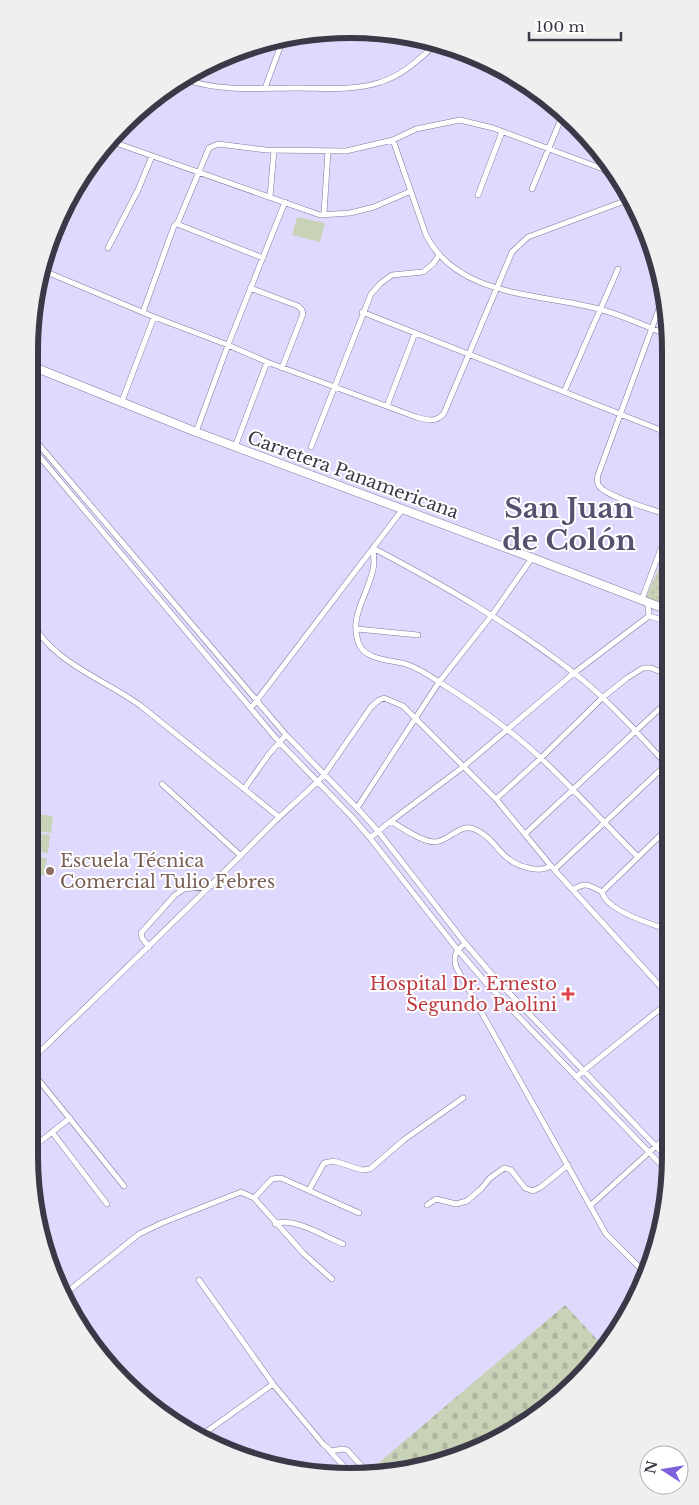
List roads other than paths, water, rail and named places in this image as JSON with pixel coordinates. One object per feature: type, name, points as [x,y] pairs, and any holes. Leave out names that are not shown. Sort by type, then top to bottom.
[{"type":"main road","name":"Carretera Panamericana","points":[[37,368],[235,447],[662,608]]},
{"type":"street","points":[[265,88],[281,45]]},
{"type":"street","points":[[191,81],[234,88],[326,88],[372,85],[402,73],[419,60],[430,48]]},
{"type":"street","points":[[143,312],[174,226],[177,224],[209,148],[218,144],[274,150],[346,151],[394,140],[416,129],[460,120],[502,132],[604,170]]},
{"type":"street","points":[[532,189],[561,120]]},
{"type":"street","points":[[478,195],[502,132]]},
{"type":"street","points":[[394,140],[426,235],[434,250],[459,271],[496,289],[600,309],[661,332]]},
{"type":"street","points":[[116,143],[199,174],[320,215],[350,213],[374,207],[411,191]]},
{"type":"street","points":[[270,197],[274,150]]},
{"type":"street","points":[[324,214],[328,151]]},
{"type":"street","points":[[108,248],[138,190],[152,156]]},
{"type":"street","points":[[196,432],[250,288],[285,202]]},
{"type":"street","points":[[47,272],[282,368],[424,420],[430,420],[440,418],[512,252],[528,237],[624,202]]},
{"type":"street","points":[[177,224],[263,258]]},
{"type":"street","points":[[311,447],[370,294],[392,275],[423,272],[433,264],[439,255]]},
{"type":"street","points":[[564,392],[618,269]]},
{"type":"street","points":[[250,288],[298,306],[302,310],[303,314],[282,368]]},
{"type":"street","points":[[659,310],[597,482],[608,494],[662,513]]},
{"type":"street","points":[[362,312],[662,431]]},
{"type":"street","points":[[122,401],[154,317]]},
{"type":"street","points":[[387,406],[415,333]]},
{"type":"street","points":[[235,447],[267,362]]},
{"type":"street","points":[[37,441],[286,735],[378,831],[465,943],[495,978],[662,1152]]},
{"type":"street","points":[[37,454],[279,742],[370,838],[457,949],[488,985],[662,1166]]},
{"type":"street","points":[[251,708],[402,510]]},
{"type":"street","points":[[373,548],[492,615],[574,673],[636,730],[662,758]]},
{"type":"street","points":[[373,548],[374,562],[372,574],[359,606],[357,629],[358,641],[365,652],[407,665],[439,682],[508,730],[573,790],[638,857]]},
{"type":"street","points":[[649,616],[646,601],[662,549]]},
{"type":"street","points":[[357,808],[439,682],[492,615],[532,558]]},
{"type":"street","points":[[649,616],[662,620]]},
{"type":"street","points":[[370,838],[391,820],[464,767],[574,673],[649,616]]},
{"type":"street","points":[[357,629],[418,635]]},
{"type":"street","points":[[37,631],[42,639],[58,653],[88,675],[125,694],[279,817]]},
{"type":"street","points":[[496,799],[602,698],[626,678],[643,668],[651,668],[662,673]]},
{"type":"street","points":[[37,1054],[149,947],[279,817],[318,782],[371,707],[384,698],[403,706],[496,799],[553,868],[574,889],[662,990]]},
{"type":"street","points":[[525,834],[662,706]]},
{"type":"street","points":[[244,789],[286,735]]},
{"type":"street","points":[[391,820],[404,829],[433,842],[444,840],[464,828],[474,828],[492,842],[505,858],[514,864],[538,870],[553,868],[662,769]]},
{"type":"street","points":[[162,784],[241,856]]},
{"type":"street","points":[[602,892],[662,834]]},
{"type":"street","points":[[574,889],[582,884],[592,886],[602,892],[603,896],[611,904],[624,913],[662,927]]},
{"type":"street","points":[[149,947],[141,934],[175,895],[184,889],[211,886]]},
{"type":"street","points":[[465,943],[454,954],[456,967],[606,1234],[640,1269]]},
{"type":"street","points":[[576,1077],[662,1006]]},
{"type":"street","points":[[37,1078],[124,1186]]},
{"type":"street","points":[[309,1190],[324,1163],[334,1161],[362,1170],[370,1169],[406,1139],[463,1098]]},
{"type":"street","points":[[37,1144],[70,1118]]},
{"type":"street","points":[[52,1132],[108,1204]]},
{"type":"street","points":[[591,1206],[662,1141]]},
{"type":"street","points":[[428,1205],[436,1199],[456,1204],[467,1201],[481,1190],[490,1178],[504,1168],[511,1170],[525,1188],[533,1191],[541,1187],[568,1165]]},
{"type":"street","points":[[254,1198],[272,1179],[285,1179],[359,1214]]},
{"type":"street","points":[[69,1291],[139,1234],[241,1192],[254,1198],[304,1254],[332,1279]]},
{"type":"street","points":[[276,1224],[281,1221],[292,1222],[343,1244]]},
{"type":"street","points":[[199,1280],[273,1384],[344,1468]]},
{"type":"street","points":[[206,1432],[273,1384]]},
{"type":"street","points":[[327,1447],[331,1451],[347,1450],[363,1467]]},
{"type":"place","name":"Escuela Técnica Comercial Tulio Febres","points":[[50,871]]},
{"type":"place","name":"Hospital Dr. Ernesto Segundo Paolini","points":[[568,994]]},
{"type":"district","name":"San Juan de Colón","points":[[569,524]]}]
